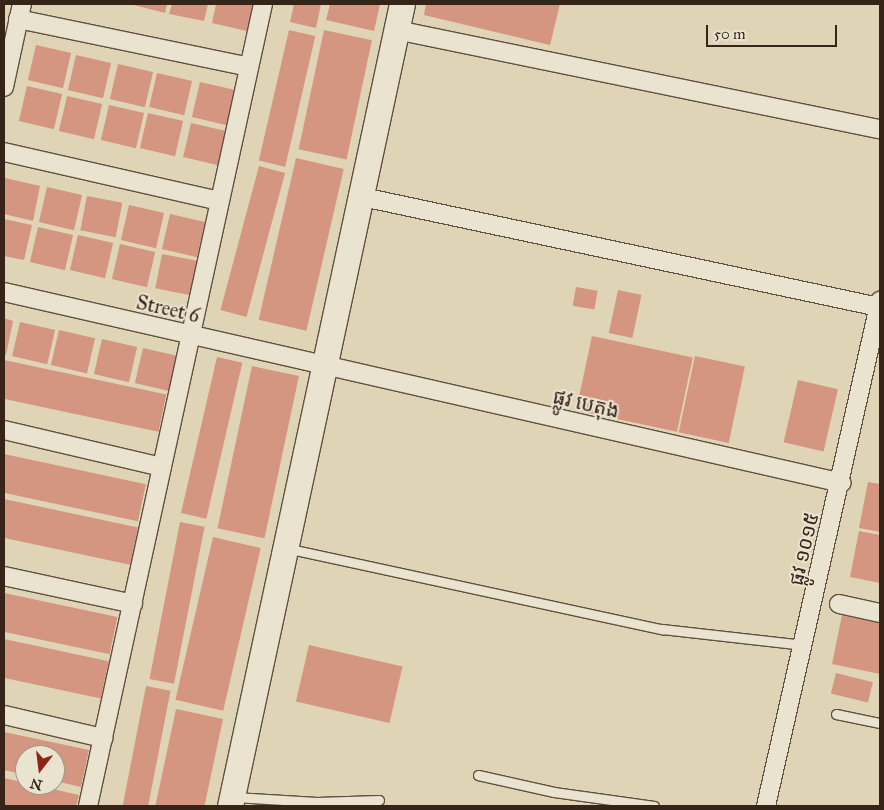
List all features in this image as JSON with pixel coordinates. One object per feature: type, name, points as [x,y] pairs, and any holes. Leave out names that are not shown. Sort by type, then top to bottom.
[{"type":"street","points":[[88,806],[263,4]]},
{"type":"street","points":[[231,801],[358,196],[402,4]]},
{"type":"street","points":[[4,87],[20,11],[249,67]]},
{"type":"street","points":[[396,30],[880,129]]},
{"type":"street","points":[[4,152],[220,201]]},
{"type":"street","points":[[358,196],[880,304]]},
{"type":"street","name":"Street 6","points":[[4,292],[322,367]]},
{"type":"street","name":"ផ្លូវ ១០១៥","points":[[766,806],[842,483],[880,304]]},
{"type":"street","name":"ផ្លូវ បេតុង","points":[[322,367],[842,483]]},
{"type":"street","points":[[4,430],[162,467]]},
{"type":"street","points":[[4,576],[132,604]]},
{"type":"street","points":[[839,604],[880,613]]},
{"type":"street","points":[[4,716],[103,738]]},
{"type":"lane","points":[[284,548],[662,629],[804,645]]},
{"type":"lane","points":[[836,714],[880,723]]},
{"type":"lane","points":[[478,775],[554,792],[654,806]]},
{"type":"lane","points":[[231,801],[318,802],[378,800]]},
{"type":"building","points":[[130,4],[167,4],[165,13]]},
{"type":"building","points":[[172,4],[208,4],[204,21],[169,14]]},
{"type":"building","points":[[216,4],[253,4],[247,31],[212,23]]},
{"type":"building","points":[[294,4],[321,4],[316,28],[290,22]]},
{"type":"building","points":[[330,4],[380,4],[374,31],[326,20]]},
{"type":"building","points":[[426,4],[560,4],[550,45],[424,15]]},
{"type":"building","points":[[289,30],[315,36],[285,167],[259,161]]},
{"type":"building","points":[[324,30],[372,40],[347,160],[299,149]]},
{"type":"building","points":[[36,45],[71,53],[63,88],[28,80]]},
{"type":"building","points":[[76,55],[111,63],[103,98],[68,90]]},
{"type":"building","points":[[118,64],[153,72],[145,107],[110,99]]},
{"type":"building","points":[[157,73],[192,81],[184,115],[149,107]]},
{"type":"building","points":[[200,82],[235,90],[227,125],[192,117]]},
{"type":"building","points":[[27,86],[62,94],[54,129],[19,121]]},
{"type":"building","points":[[67,96],[102,104],[94,139],[59,131]]},
{"type":"building","points":[[109,105],[144,113],[136,148],[101,140]]},
{"type":"building","points":[[148,113],[183,121],[175,156],[140,148]]},
{"type":"building","points":[[191,123],[226,131],[218,165],[183,157]]},
{"type":"building","points":[[296,158],[344,169],[306,331],[259,320]]},
{"type":"building","points":[[259,166],[285,173],[247,317],[220,310]]},
{"type":"building","points":[[5,178],[40,186],[33,221],[4,214]]},
{"type":"building","points":[[47,187],[82,195],[74,230],[39,222]]},
{"type":"building","points":[[87,196],[122,203],[116,237],[80,230]]},
{"type":"building","points":[[129,205],[164,213],[156,248],[121,240]]},
{"type":"building","points":[[170,214],[205,222],[197,257],[162,249]]},
{"type":"building","points":[[4,219],[32,225],[24,260],[4,256]]},
{"type":"building","points":[[38,227],[73,235],[65,270],[30,262]]},
{"type":"building","points":[[78,235],[113,243],[105,278],[70,270]]},
{"type":"building","points":[[120,244],[155,252],[147,287],[112,279]]},
{"type":"building","points":[[162,254],[197,261],[191,295],[155,288]]},
{"type":"building","points":[[576,287],[598,291],[594,310],[573,306]]},
{"type":"building","points":[[618,290],[641,295],[632,338],[609,333]]},
{"type":"building","points":[[4,318],[13,321],[6,355],[4,355]]},
{"type":"building","points":[[20,322],[55,330],[47,364],[12,356]]},
{"type":"building","points":[[59,330],[95,338],[87,373],[51,365]]},
{"type":"building","points":[[592,336],[693,357],[677,432],[576,410]]},
{"type":"building","points":[[102,339],[137,347],[129,382],[94,374]]},
{"type":"building","points":[[143,348],[178,356],[170,391],[135,383]]},
{"type":"building","points":[[695,356],[745,367],[729,443],[679,432]]},
{"type":"building","points":[[217,357],[242,363],[206,519],[181,513]]},
{"type":"building","points":[[4,360],[166,395],[158,432],[4,399]]},
{"type":"building","points":[[252,366],[299,376],[264,538],[217,528]]},
{"type":"building","points":[[798,380],[838,389],[824,452],[784,442]]},
{"type":"building","points":[[4,454],[146,484],[138,521],[4,493]]},
{"type":"building","points":[[868,482],[880,484],[880,532],[859,528]]},
{"type":"building","points":[[4,499],[138,527],[130,565],[4,538]]},
{"type":"building","points":[[180,522],[205,527],[174,684],[149,679]]},
{"type":"building","points":[[859,531],[880,535],[880,583],[850,577]]},
{"type":"building","points":[[213,537],[261,548],[223,711],[175,700]]},
{"type":"building","points":[[4,593],[117,617],[110,654],[4,632]]},
{"type":"building","points":[[842,615],[880,623],[880,674],[832,664]]},
{"type":"building","points":[[4,639],[109,661],[101,698],[4,678]]},
{"type":"building","points":[[309,645],[403,667],[389,723],[296,702]]},
{"type":"building","points":[[836,673],[873,682],[868,703],[831,693]]},
{"type":"building","points":[[146,686],[171,691],[148,806],[123,806]]},
{"type":"building","points":[[176,709],[223,719],[204,806],[155,806]]},
{"type":"building","points":[[4,732],[89,750],[81,787],[65,783],[65,745],[15,745],[15,773],[4,770]]},
{"type":"building","points":[[4,778],[15,780],[15,795],[65,795],[65,792],[79,795],[76,806],[4,806]]}]
